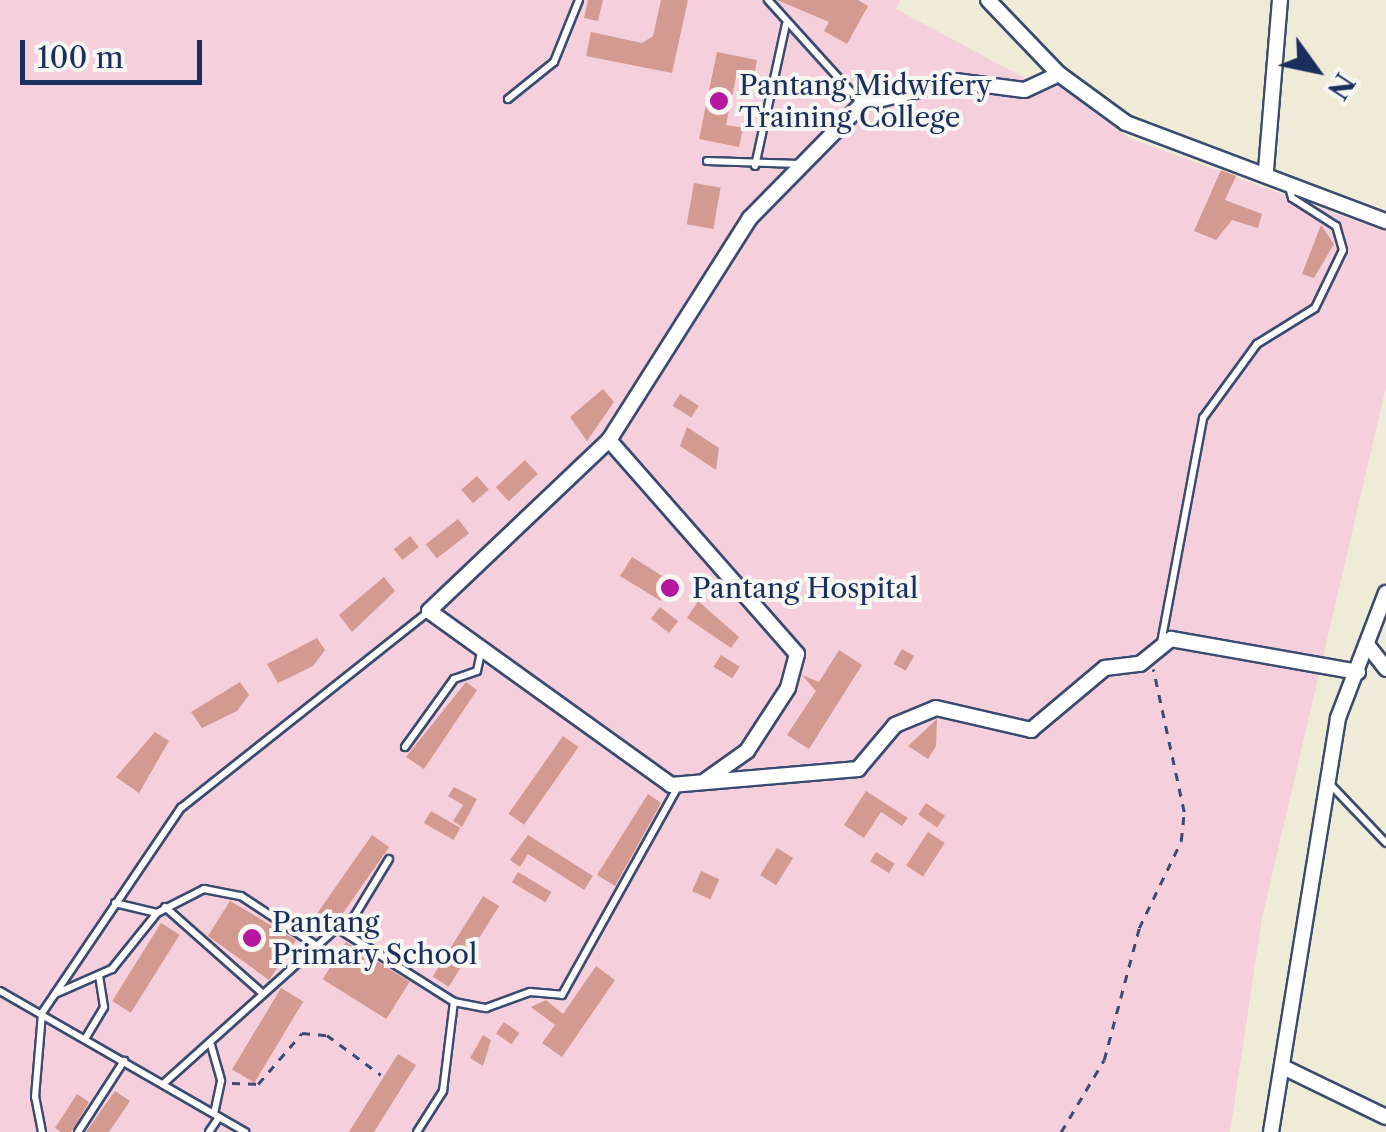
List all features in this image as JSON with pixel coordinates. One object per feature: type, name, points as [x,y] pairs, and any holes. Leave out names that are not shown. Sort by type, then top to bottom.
[{"type":"street","points":[[988,0],[1059,74],[1146,133],[1266,170],[1386,221]]},
{"type":"street","points":[[1266,170],[1280,0]]},
{"type":"street","points":[[1059,74],[1024,90],[956,81],[862,104],[750,218],[610,440],[429,610],[481,650],[679,784],[858,769],[895,726],[936,708],[1030,730],[1105,668],[1151,657],[1160,644],[1358,672]]},
{"type":"street","points":[[610,440],[797,654],[788,688],[748,751],[706,780]]},
{"type":"street","points":[[1271,1132],[1327,781],[1358,672],[1386,593]]},
{"type":"street","points":[[1369,647],[1386,668]]},
{"type":"street","points":[[1283,1068],[1386,1117]]},
{"type":"lane","points":[[508,100],[554,62],[579,0]]},
{"type":"lane","points":[[768,0],[862,104]]},
{"type":"lane","points":[[755,166],[786,24]]},
{"type":"lane","points":[[707,161],[755,166],[800,164]]},
{"type":"lane","points":[[1160,644],[1178,587],[1184,484],[1202,418],[1257,344],[1315,308],[1343,250],[1336,226],[1290,196],[1290,180]]},
{"type":"lane","points":[[42,1132],[35,1098],[42,1013],[180,808],[429,610]]},
{"type":"lane","points":[[405,747],[454,680],[477,670],[481,650]]},
{"type":"lane","points":[[1327,781],[1386,843]]},
{"type":"lane","points":[[346,930],[454,1002],[486,1008],[530,992],[562,995],[679,784]]},
{"type":"lane","points":[[162,1084],[211,1045],[260,992],[314,944],[346,930],[390,859]]},
{"type":"lane","points":[[53,995],[100,977],[165,907],[226,889],[314,944]]},
{"type":"lane","points":[[115,903],[156,914]]},
{"type":"lane","points":[[165,907],[260,992]]},
{"type":"lane","points":[[86,1040],[104,1007],[100,977]]},
{"type":"lane","points":[[0,992],[245,1132]]},
{"type":"lane","points":[[417,1132],[443,1091],[454,1002]]},
{"type":"lane","points":[[209,1132],[221,1081],[211,1045]]},
{"type":"lane","points":[[78,1132],[124,1061]]},
{"type":"path","points":[[1061,1132],[1104,1060],[1139,928],[1180,841],[1184,812],[1151,657]]},
{"type":"path","points":[[221,1081],[258,1084],[302,1032],[327,1036],[380,1075]]},
{"type":"shaded area","name":"Pantang Hospital","points":[[0,0],[900,0],[896,9],[1032,82],[1042,73],[1129,138],[1386,232],[1386,387],[1262,918],[1230,1132],[0,1132]]},
{"type":"building","points":[[588,0],[603,0],[598,21],[584,18]]},
{"type":"building","points":[[661,0],[688,0],[672,73],[586,56],[591,32],[642,43],[653,36]]},
{"type":"building","points":[[777,0],[858,0],[868,6],[847,44],[824,31],[829,22]]},
{"type":"building","name":"Pantang Midwifery Training College","points":[[717,52],[757,60],[754,77],[737,73],[726,125],[743,128],[739,147],[699,139]]},
{"type":"building","points":[[1221,170],[1236,176],[1225,200],[1262,214],[1258,228],[1232,220],[1216,240],[1194,231]]},
{"type":"building","points":[[694,183],[721,188],[713,229],[687,224]]},
{"type":"building","points":[[1321,225],[1334,244],[1314,278],[1302,274]]},
{"type":"building","points":[[603,389],[614,402],[587,441],[570,417]]},
{"type":"building","points":[[680,394],[699,406],[691,418],[673,406]]},
{"type":"building","points":[[687,427],[719,448],[716,470],[680,446]]},
{"type":"building","points":[[525,460],[538,474],[509,501],[496,487]]},
{"type":"building","points":[[477,476],[489,490],[473,503],[461,490]]},
{"type":"building","points":[[458,519],[469,533],[437,558],[426,544]]},
{"type":"building","points":[[410,536],[419,547],[402,560],[394,549]]},
{"type":"building","points":[[632,557],[667,579],[661,601],[620,576]]},
{"type":"building","points":[[384,577],[395,591],[352,632],[339,615]]},
{"type":"building","points":[[698,601],[739,637],[731,648],[687,618]]},
{"type":"building","points":[[660,607],[678,621],[669,633],[651,619]]},
{"type":"building","points":[[317,638],[325,650],[313,666],[278,683],[267,664]]},
{"type":"building","points":[[902,649],[914,656],[906,671],[894,664]]},
{"type":"building","points":[[839,650],[862,665],[809,749],[787,735],[816,691],[802,675],[819,682]]},
{"type":"building","points":[[721,655],[740,667],[732,679],[714,667]]},
{"type":"building","points":[[240,682],[249,695],[237,711],[202,728],[191,712]]},
{"type":"building","points":[[466,682],[477,690],[424,769],[406,757]]},
{"type":"building","points":[[937,719],[936,746],[928,759],[908,746]]},
{"type":"building","points":[[155,732],[169,741],[139,793],[116,777]]},
{"type":"building","points":[[563,736],[579,747],[524,825],[509,814]]},
{"type":"building","points":[[454,787],[477,799],[462,827],[453,821],[463,805],[448,796]]},
{"type":"building","points":[[866,791],[908,818],[902,826],[881,812],[864,838],[844,825]]},
{"type":"building","points":[[648,794],[661,803],[615,886],[597,875]]},
{"type":"building","points":[[926,803],[945,816],[937,827],[918,815]]},
{"type":"building","points":[[431,811],[460,828],[453,840],[424,823]]},
{"type":"building","points":[[928,832],[945,843],[923,876],[906,866]]},
{"type":"building","points":[[372,835],[389,847],[334,927],[316,914]]},
{"type":"building","points":[[528,835],[593,876],[584,890],[528,854],[520,867],[510,860]]},
{"type":"building","points":[[777,848],[793,858],[776,885],[760,875]]},
{"type":"building","points":[[876,852],[895,864],[889,873],[870,861]]},
{"type":"building","points":[[701,871],[719,879],[710,899],[692,891]]},
{"type":"building","points":[[518,872],[551,892],[545,902],[512,882]]},
{"type":"building","points":[[483,896],[499,906],[449,987],[433,977]]},
{"type":"building","name":"Pantang Primary School","points":[[230,901],[296,940],[269,980],[208,936]]},
{"type":"building","points":[[161,923],[180,935],[131,1013],[112,1001]]},
{"type":"building","points":[[346,942],[410,982],[386,1019],[323,979]]},
{"type":"building","points":[[596,966],[615,980],[562,1057],[542,1043],[555,1025],[531,1007],[546,1000],[563,1014]]},
{"type":"building","points":[[281,988],[303,1001],[254,1083],[232,1069]]},
{"type":"building","points":[[504,1022],[520,1033],[512,1044],[496,1033]]},
{"type":"building","points":[[483,1035],[491,1040],[483,1066],[470,1058]]},
{"type":"building","points":[[398,1054],[416,1065],[374,1132],[349,1132]]},
{"type":"building","points":[[115,1091],[130,1101],[109,1132],[86,1132]]},
{"type":"building","points":[[77,1094],[89,1102],[71,1132],[61,1132],[55,1128]]},
{"type":"place","name":"Pantang Midwifery Training College","points":[[719,101]]},
{"type":"place","name":"Pantang Hospital","points":[[670,588]]},
{"type":"place","name":"Pantang Primary School","points":[[252,938]]}]
